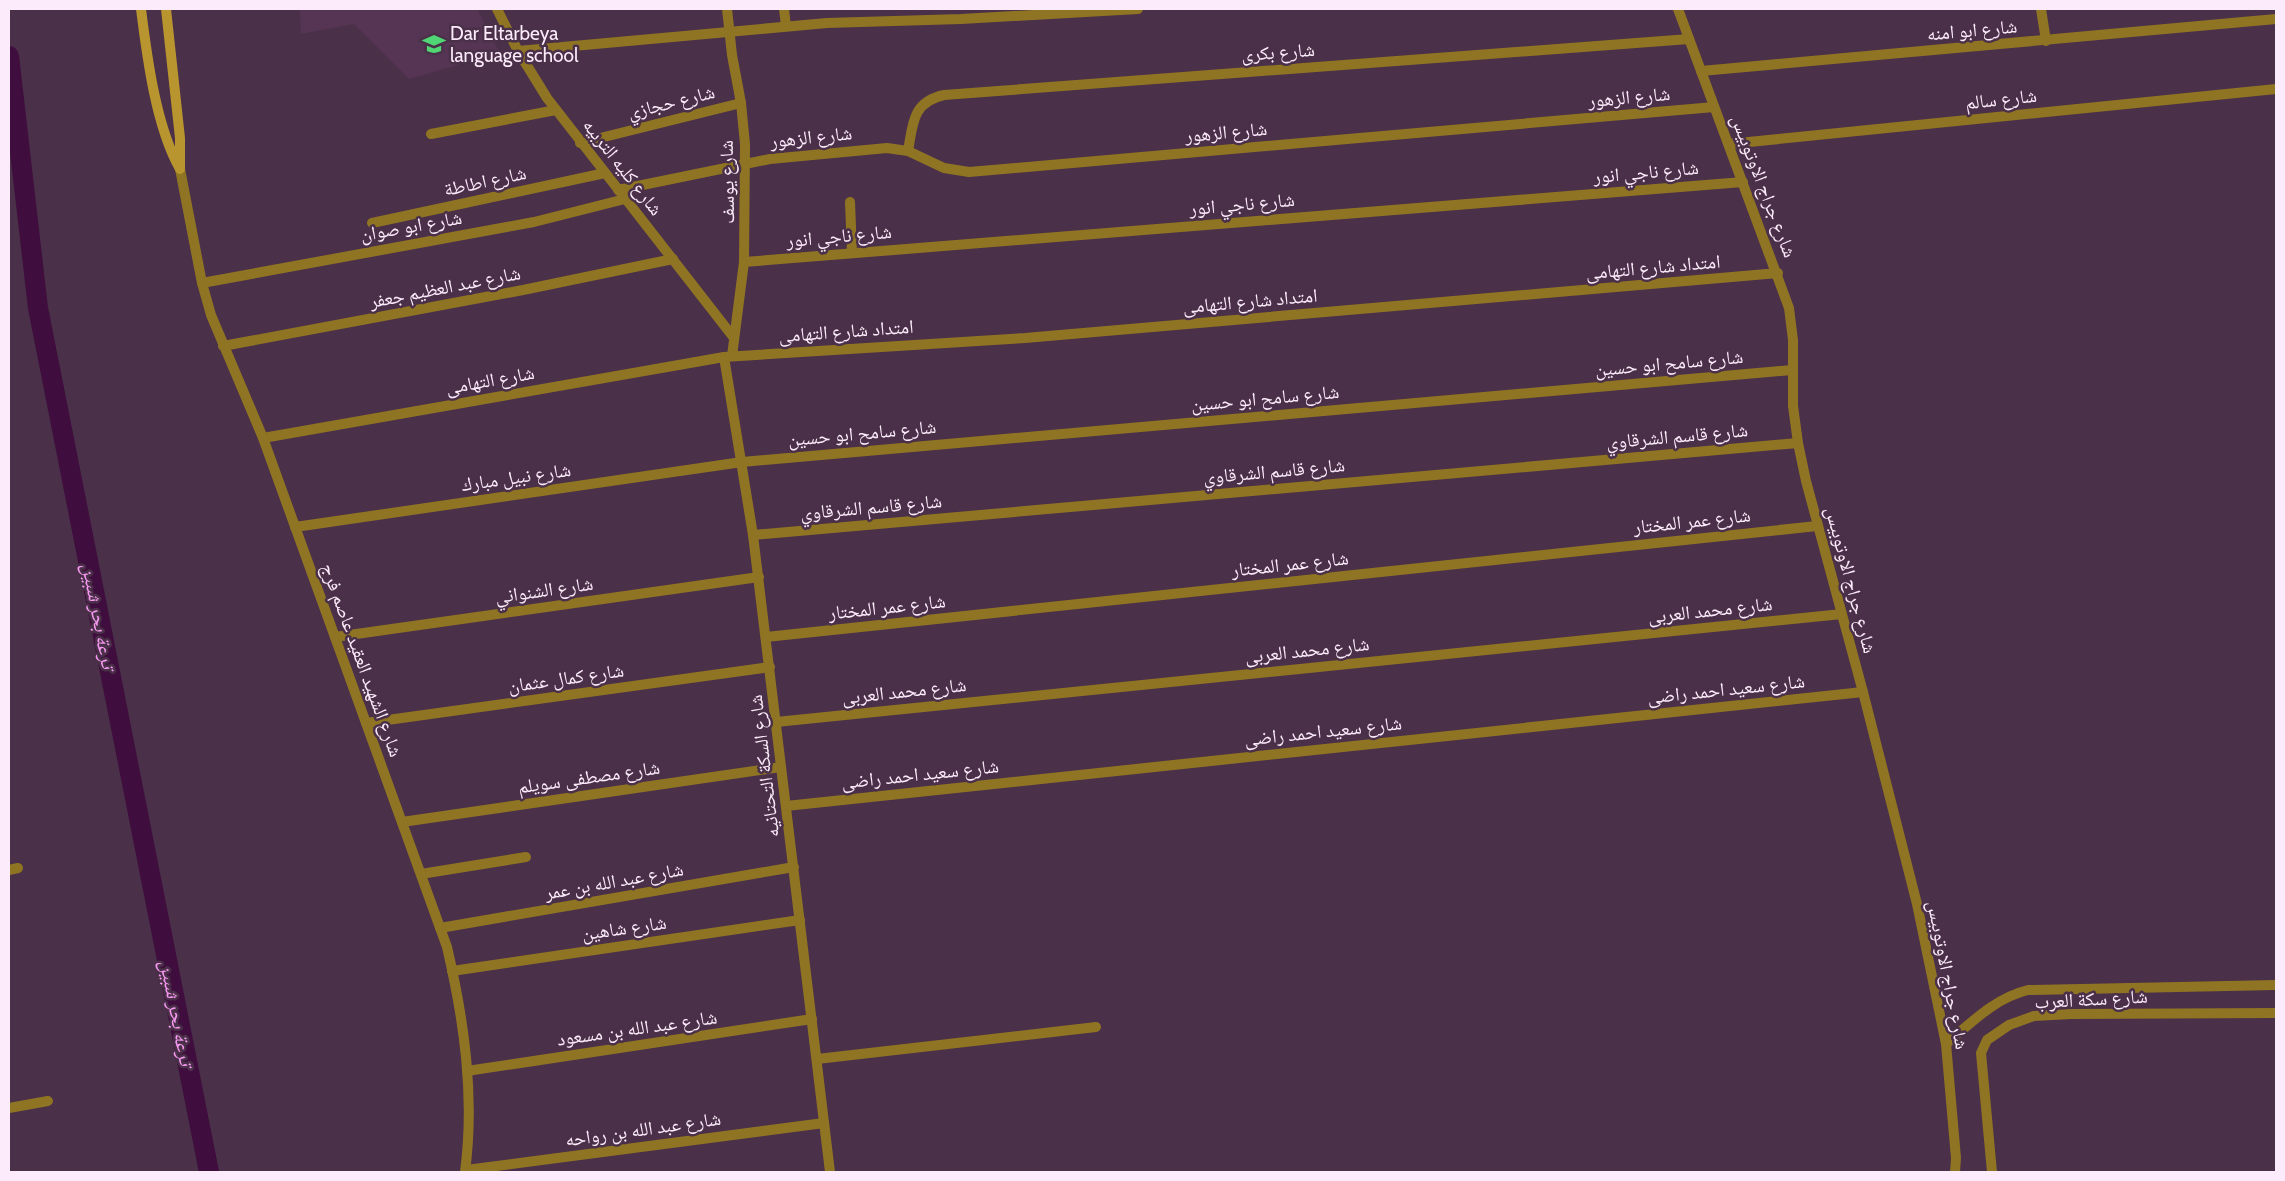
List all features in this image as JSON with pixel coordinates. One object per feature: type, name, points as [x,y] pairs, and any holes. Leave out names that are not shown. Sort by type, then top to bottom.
[{"type":"main road","points":[[141,9],[162,125],[169,148],[180,169]]},
{"type":"main road","points":[[166,9],[180,138],[180,169]]},
{"type":"street","name":"شارع كليه التربيه","points":[[498,9],[518,51],[556,110],[734,338]]},
{"type":"street","name":"شارع يوسف","points":[[727,9],[741,103],[744,164],[744,262],[734,338],[728,357]]},
{"type":"street","points":[[784,9],[786,26]]},
{"type":"street","points":[[908,9],[909,20]]},
{"type":"street","points":[[518,51],[786,26],[1138,9]]},
{"type":"street","name":"شارع جراج الاوتوبيس","points":[[1678,9],[1778,273],[1789,308],[1793,340],[1793,406],[1798,443],[1817,526],[1863,692],[1917,904],[1946,1044],[1956,1158],[1955,1172]]},
{"type":"street","points":[[2041,9],[2046,40]]},
{"type":"street","name":"شارع ابو امنه","points":[[1701,71],[2276,19]]},
{"type":"street","name":"شارع بكرى","points":[[908,151],[917,111],[933,97],[944,95],[1689,39]]},
{"type":"street","name":"شارع سالم","points":[[1729,144],[2276,89]]},
{"type":"street","name":"شارع حجازي","points":[[580,143],[741,103]]},
{"type":"street","name":"شارع الزهور","points":[[618,190],[783,157],[887,148],[908,151],[944,168],[969,172],[1714,107]]},
{"type":"street","points":[[431,134],[556,110]]},
{"type":"street","name":"شارع الشهيد العقيد عاصم فرج","points":[[180,169],[202,283],[223,346],[263,438],[440,928],[452,971],[463,1024],[469,1123],[465,1171]]},
{"type":"street","name":"شارع اطاطة","points":[[372,223],[605,173]]},
{"type":"street","name":"شارع ناجي انور","points":[[744,262],[1744,182]]},
{"type":"street","name":"شارع ابو صوان","points":[[202,283],[534,222],[625,199]]},
{"type":"street","points":[[850,202],[852,253]]},
{"type":"street","name":"شارع عبد العظيم جعفر","points":[[223,346],[523,290],[673,259]]},
{"type":"street","name":"امتداد شارع التهامى","points":[[728,357],[1035,337],[1778,273]]},
{"type":"street","name":"شارع التهامى","points":[[263,438],[728,357]]},
{"type":"street","name":"شارع السكة التحتانيه","points":[[728,357],[770,667],[830,1172]]},
{"type":"street","name":"شارع سامح ابو حسين","points":[[742,462],[1792,370]]},
{"type":"street","name":"شارع قاسم الشرقاوي","points":[[753,534],[1798,443]]},
{"type":"street","name":"شارع نبيل مبارك","points":[[296,527],[742,462]]},
{"type":"street","name":"شارع عمر المختار","points":[[766,637],[1817,526]]},
{"type":"street","name":"شارع الشنواني","points":[[335,637],[758,577]]},
{"type":"street","name":"شارع محمد العربى","points":[[776,722],[1842,614]]},
{"type":"street","name":"شارع كمال عثمان","points":[[366,723],[770,667]]},
{"type":"street","name":"شارع سعيد احمد راضى","points":[[786,806],[1863,692]]},
{"type":"street","name":"شارع مصطفى سويلم","points":[[402,822],[781,767]]},
{"type":"street","points":[[421,874],[526,857]]},
{"type":"street","name":"شارع عبد الله بن عمر","points":[[440,928],[794,867]]},
{"type":"street","name":"شارع شاهين","points":[[452,971],[800,920]]},
{"type":"street","points":[[1946,1044],[1998,1001],[2012,994],[2028,990],[2276,985]]},
{"type":"street","name":"شارع سكة العرب","points":[[1992,1172],[1981,1053],[1987,1040],[2009,1025],[2034,1016],[2071,1014],[2276,1013]]},
{"type":"street","name":"شارع عبد الله بن مسعود","points":[[467,1071],[812,1019]]},
{"type":"street","points":[[817,1059],[1096,1027]]},
{"type":"street","points":[[9,1108],[48,1102]]},
{"type":"street","name":"شارع عبد الله بن رواحه","points":[[465,1171],[824,1123]]},
{"type":"shaded area","name":"Dar Eltarbeya language school","points":[[300,9],[477,9],[500,53],[409,79],[354,24],[301,34]]},
{"type":"waterway","name":"ترعة بحر شبين","points":[[9,56],[38,308],[209,1172]]},
{"type":"place","name":"Dar Eltarbeya language school","points":[[434,44]]}]
